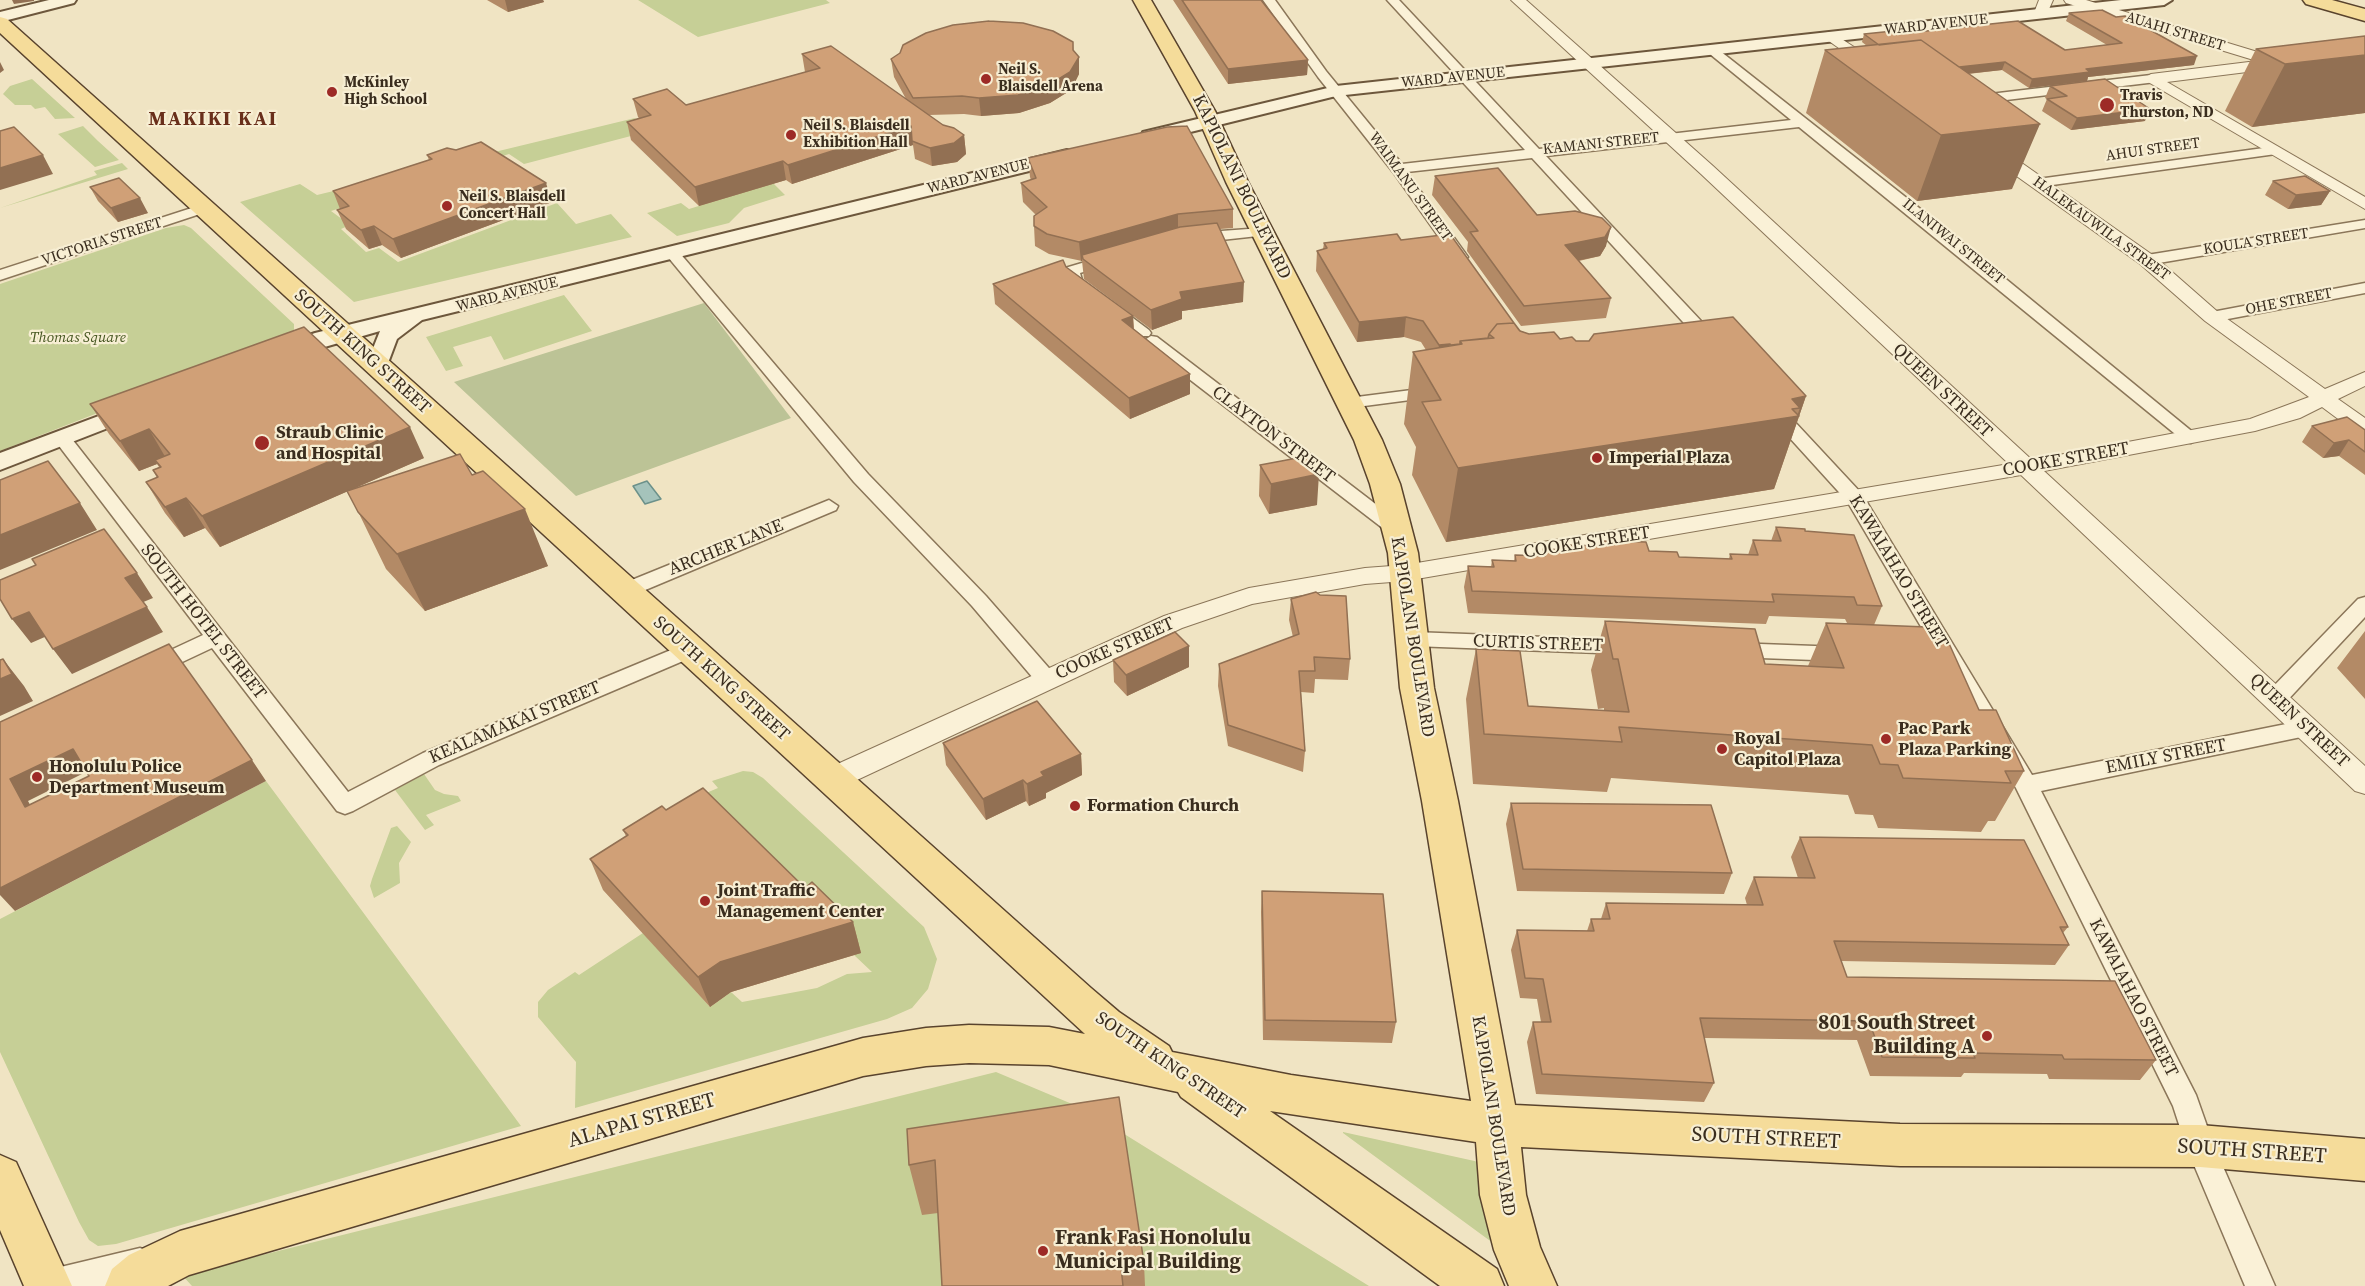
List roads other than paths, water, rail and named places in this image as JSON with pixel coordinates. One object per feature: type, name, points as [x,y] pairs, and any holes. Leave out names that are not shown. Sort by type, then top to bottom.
[{"type":"main road","points":[[0,17],[68,0]]},
{"type":"main road","name":"KAPIOLANI BOULEVARD","points":[[1142,0],[1210,121],[1262,232],[1379,467],[1403,553],[1418,688],[1497,1125],[1503,1195],[1509,1225],[1533,1286]]},
{"type":"main road","name":"WARD AVENUE","points":[[1136,140],[1336,91],[1831,36],[2043,7],[2095,8],[2164,0]]},
{"type":"main road","points":[[2312,0],[2365,15]]},
{"type":"main road","points":[[2339,0],[2365,7]]},
{"type":"main road","name":"SOUTH KING STREET","points":[[0,23],[1104,1025],[1171,1070],[1207,1088],[1480,1286]]},
{"type":"main road","points":[[1136,140],[1168,135],[1186,136],[1203,139],[1222,149]]},
{"type":"main road","name":"WARD AVENUE","points":[[266,359],[310,342],[1089,150]]},
{"type":"main road","points":[[377,366],[387,336],[416,317]]},
{"type":"main road","points":[[0,462],[157,401]]},
{"type":"main road","name":"ALAPAI STREET","points":[[129,1286],[146,1272],[180,1254],[863,1057],[926,1047],[969,1044],[1049,1046],[1067,1052],[1106,1056],[1171,1070]]},
{"type":"main road","name":"SOUTH STREET","points":[[1171,1070],[1291,1095],[1497,1125],[1900,1146],[2200,1146],[2365,1160]]},
{"type":"main road","points":[[0,1177],[46,1286]]},
{"type":"street","name":"WAIMANU STREET","points":[[1269,0],[1336,91],[1398,168],[1472,274]]},
{"type":"street","points":[[1393,0],[1723,356]]},
{"type":"street","name":"QUEEN STREET","points":[[1518,0],[1669,137],[2365,783]]},
{"type":"street","name":"AUAHI STREET","points":[[2071,0],[2279,63],[2151,79]]},
{"type":"street","points":[[2173,0],[2155,6],[2150,14],[2204,40]]},
{"type":"street","points":[[1831,36],[1887,76]]},
{"type":"street","name":"ILANIWAI STREET","points":[[1711,50],[1804,122],[2191,438]]},
{"type":"street","points":[[1965,101],[2151,79],[2365,204]]},
{"type":"street","name":"KAMANI STREET","points":[[1398,168],[1804,122]]},
{"type":"street","name":"HALEKAUWILA STREET","points":[[1977,140],[2147,260],[2212,317],[2365,428]]},
{"type":"street","name":"AHUI STREET","points":[[2038,183],[2271,151]]},
{"type":"street","name":"VICTORIA STREET","points":[[0,275],[204,208]]},
{"type":"street","name":"KOULA STREET","points":[[2147,260],[2365,224]]},
{"type":"street","points":[[1179,240],[1262,232]]},
{"type":"street","points":[[673,254],[861,478],[980,601],[1047,680]]},
{"type":"street","name":"CLAYTON STREET","points":[[1121,256],[1071,271],[1075,282],[1396,529]]},
{"type":"street","name":"OHE STREET","points":[[2212,317],[2365,288]]},
{"type":"street","name":"COOKE STREET","points":[[832,779],[1173,622],[1249,596],[1365,576],[1405,573],[1855,498],[2022,466],[2191,438],[2256,425],[2292,413],[2365,378]]},
{"type":"street","points":[[1349,403],[1453,390]]},
{"type":"street","name":"KAWAIAHAO STREET","points":[[1758,394],[1855,498],[2026,785],[2186,1104],[2200,1146],[2260,1286]]},
{"type":"street","name":"SOUTH HOTEL STREET","points":[[62,438],[345,805]]},
{"type":"street","name":"ARCHER LANE","points":[[624,591],[829,506]]},
{"type":"street","points":[[2275,699],[2365,604]]},
{"type":"street","points":[[139,674],[215,638]]},
{"type":"street","name":"CURTIS STREET","points":[[1413,639],[1649,647]]},
{"type":"street","points":[[1708,649],[1860,655]]},
{"type":"street","name":"KEALAMAKAI STREET","points":[[345,805],[431,759],[690,650]]},
{"type":"street","points":[[1926,657],[1951,658]]},
{"type":"street","name":"EMILY STREET","points":[[2026,785],[2306,728]]},
{"type":"street","points":[[46,1286],[180,1254]]},
{"type":"water","points":[[647,481],[661,499],[645,504],[633,486]]},
{"type":"place","name":"Neil S. Blaisdell Arena","points":[[986,79]]},
{"type":"place","name":"McKinley High School","points":[[332,92]]},
{"type":"place","name":"Travis Thurston, ND","points":[[2107,105]]},
{"type":"place","name":"Neil S. Blaisdell Exhibition Hall","points":[[791,135]]},
{"type":"place","name":"Neil S. Blaisdell Concert Hall","points":[[447,206]]},
{"type":"place","name":"Straub Clinic and Hospital","points":[[262,443]]},
{"type":"place","name":"Imperial Plaza","points":[[1597,458]]},
{"type":"place","name":"Pac Park Plaza Parking","points":[[1886,739]]},
{"type":"place","name":"Royal Capitol Plaza","points":[[1722,749]]},
{"type":"place","name":"Honolulu Police Department Museum","points":[[37,777]]},
{"type":"place","name":"Formation Church","points":[[1075,806]]},
{"type":"place","name":"Joint Traffic Management Center","points":[[705,901]]},
{"type":"place","name":"801 South Street Building A","points":[[1987,1036]]},
{"type":"place","name":"Frank Fasi Honolulu Municipal Building","points":[[1043,1251]]},
{"type":"district","name":"MAKIKI KAI","points":[[213,120]]},
{"type":"park label","name":"Thomas Square","points":[[78,338]]}]
